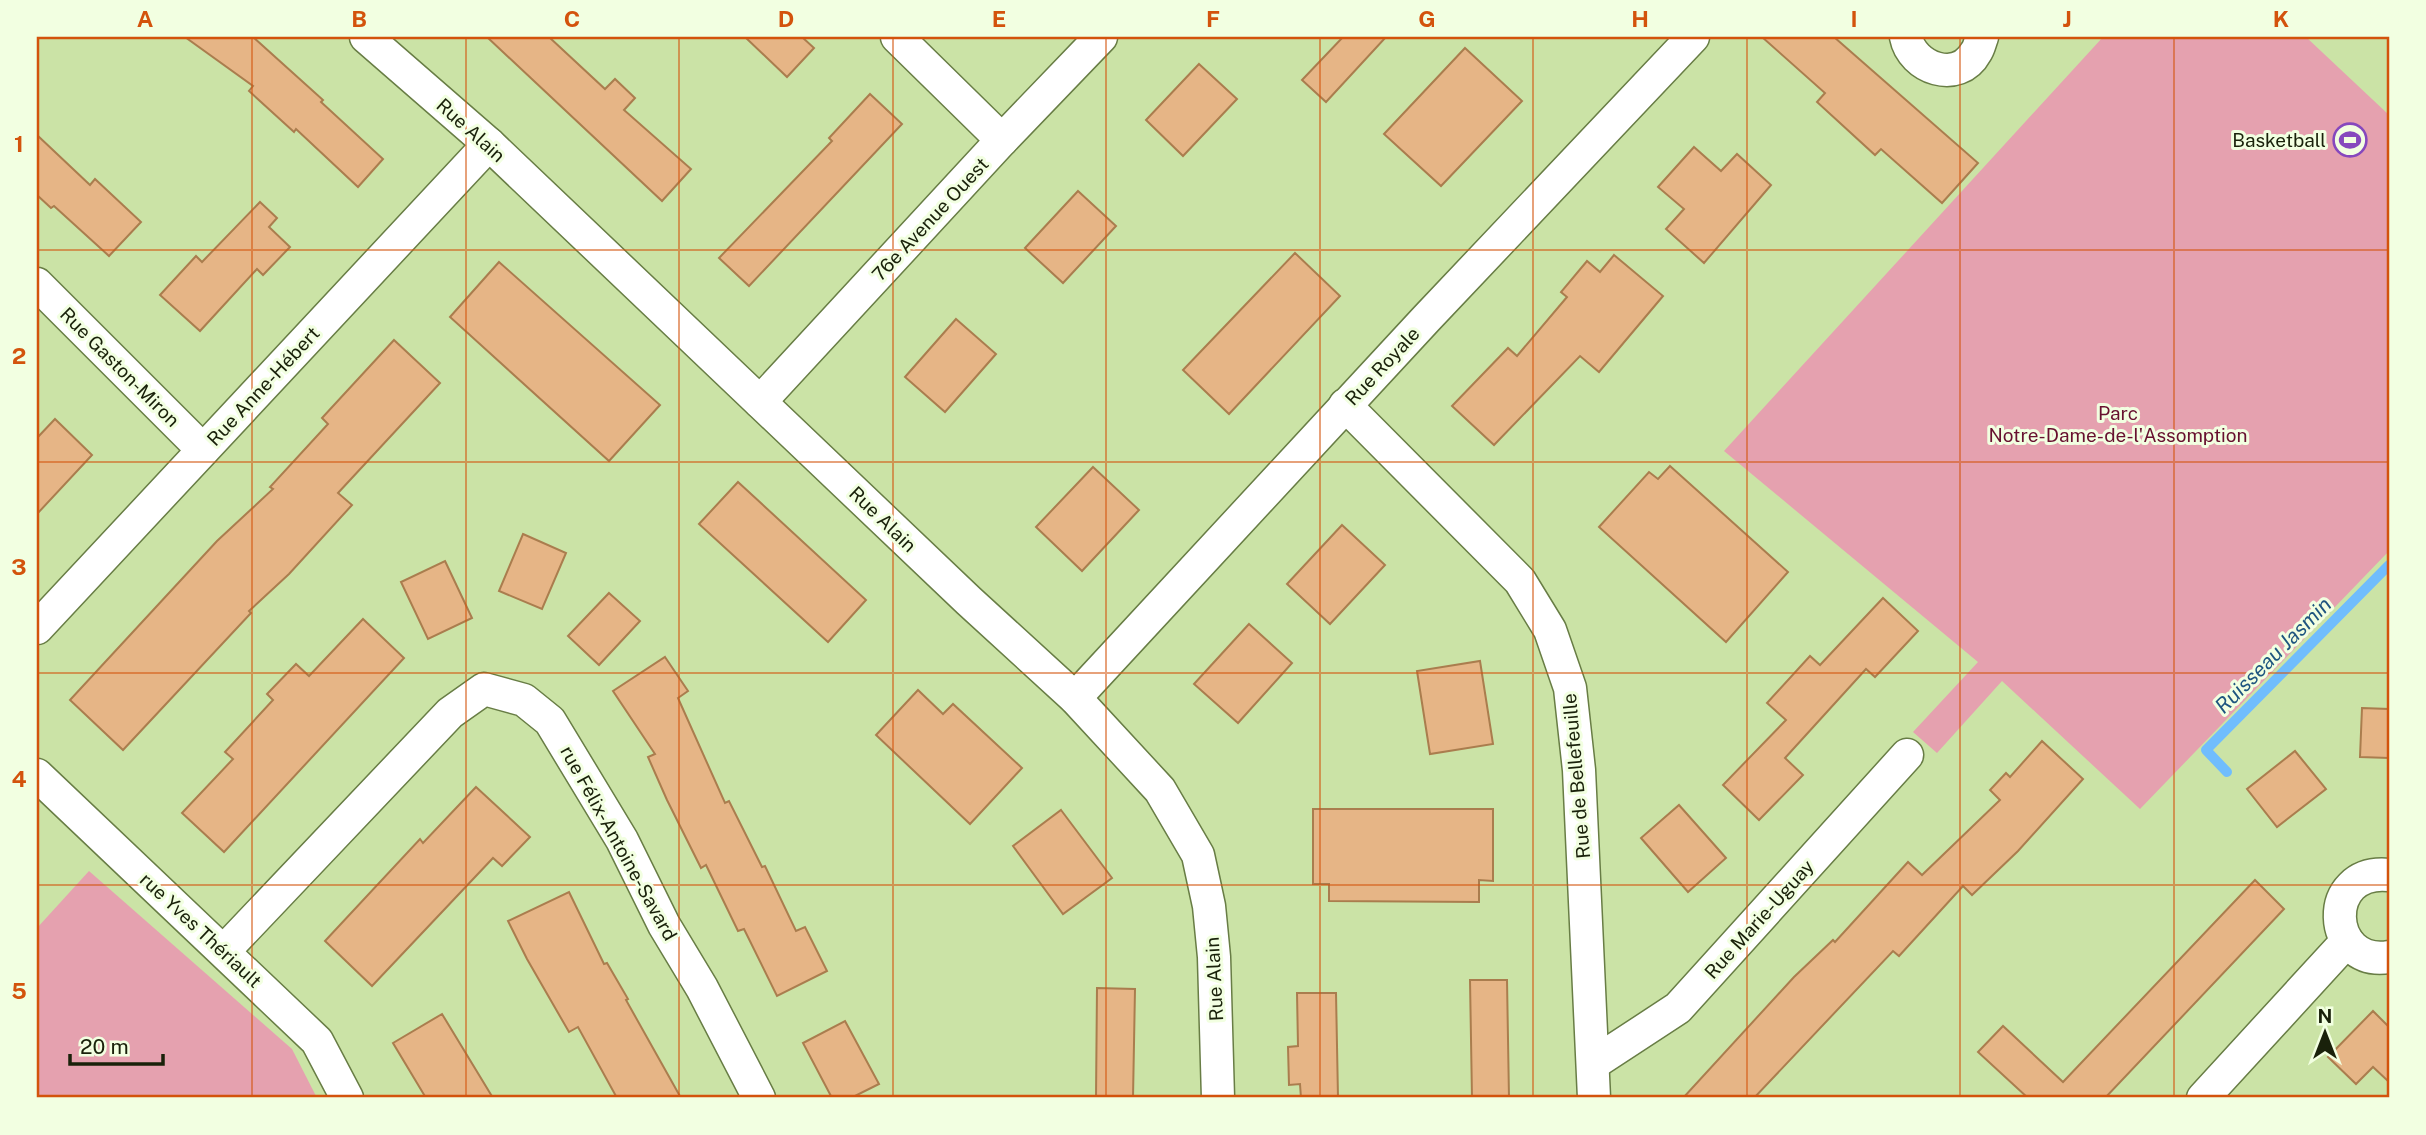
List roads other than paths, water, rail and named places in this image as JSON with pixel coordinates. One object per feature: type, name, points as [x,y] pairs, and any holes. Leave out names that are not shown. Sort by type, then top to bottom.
[{"type":"street","name":"Rue Alain","points":[[366,37],[489,144],[1075,698],[1160,790],[1198,855],[1209,906],[1214,957],[1218,1098]]},
{"type":"street","points":[[897,37],[1002,140]]},
{"type":"street","name":"76e Avenue Ouest","points":[[760,402],[1101,37]]},
{"type":"street","name":"Rue Royale","points":[[1075,698],[1345,405],[1693,37]]},
{"type":"street","points":[[1906,37],[1911,52],[1920,62],[1945,70],[1959,67],[1970,60],[1982,37]]},
{"type":"street","name":"Rue Anne-Hébert","points":[[37,628],[489,144]]},
{"type":"street","name":"Rue Gaston-Miron","points":[[37,284],[203,450]]},
{"type":"street","name":"Rue de Bellefeuille","points":[[1345,405],[1520,581],[1550,630],[1570,688],[1579,770],[1594,1098]]},
{"type":"street","name":"rue Félix-Antoine-Savard","points":[[224,951],[450,713],[484,690],[524,700],[550,721],[622,840],[664,925],[702,988],[759,1098]]},
{"type":"street","name":"Rue Marie-Uguay","points":[[1594,1063],[1678,1008],[1907,755]]},
{"type":"street","name":"rue Yves Thériault","points":[[37,775],[317,1041],[347,1098]]},
{"type":"street","points":[[2389,875],[2364,877],[2345,894],[2339,915],[2341,930],[2347,941],[2358,951],[2372,957],[2389,957]]},
{"type":"street","points":[[2203,1098],[2347,941]]},
{"type":"waterway","name":"Ruisseau Jasmin","points":[[2227,772],[2206,750],[2389,565]]},
{"type":"place","name":"Basketball","points":[[2350,140]]},
{"type":"park label","name":"Parc Notre-Dame-de-l'Assomption","points":[[2118,424]]}]
